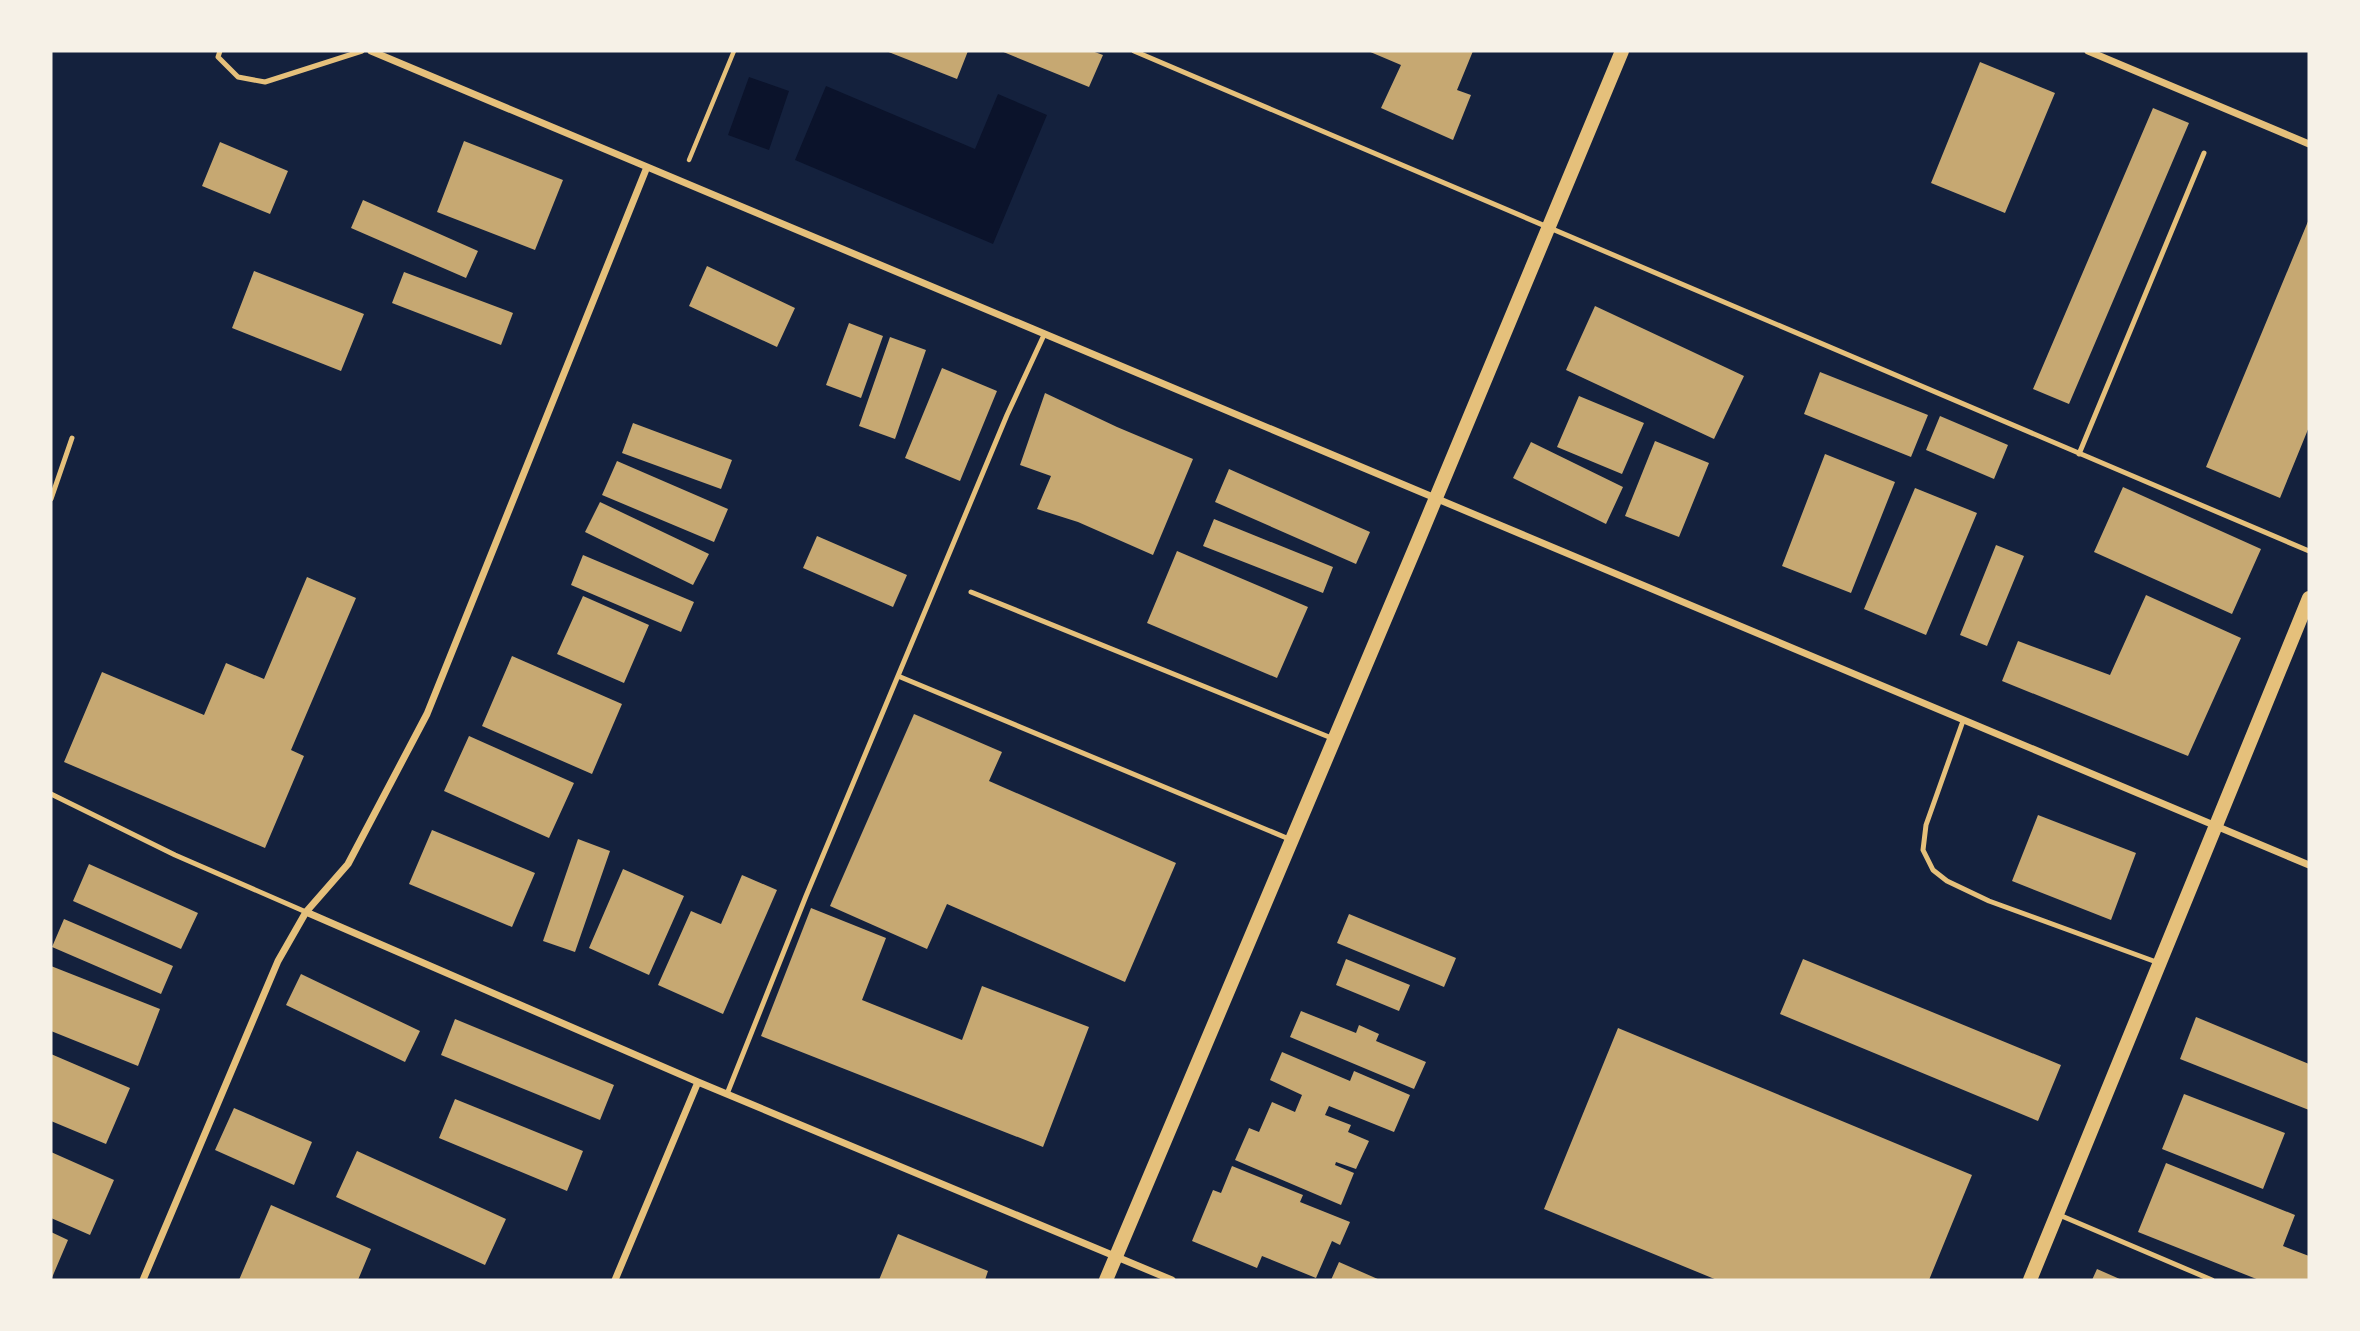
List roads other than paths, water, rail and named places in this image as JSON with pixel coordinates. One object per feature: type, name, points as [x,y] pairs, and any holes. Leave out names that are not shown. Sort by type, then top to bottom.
[{"type":"main road","points":[[1106,1280],[1622,51]]},
{"type":"main road","points":[[2030,1280],[2309,598]]},
{"type":"street","points":[[371,51],[2309,865]]},
{"type":"street","points":[[2088,51],[2309,144]]},
{"type":"street","points":[[143,1280],[278,961],[306,912],[348,864],[427,714],[647,167]]},
{"type":"street","points":[[306,912],[698,1082],[1172,1280]]},
{"type":"street","points":[[615,1280],[698,1082]]},
{"type":"lane","points":[[220,51],[218,57],[238,77],[265,82],[362,51]]},
{"type":"lane","points":[[1134,51],[2309,551]]},
{"type":"lane","points":[[2080,454],[2204,153]]},
{"type":"lane","points":[[727,1094],[1007,415],[1044,335]]},
{"type":"lane","points":[[51,499],[72,438]]},
{"type":"lane","points":[[971,592],[1334,739]]},
{"type":"lane","points":[[898,676],[1292,840]]},
{"type":"lane","points":[[1963,721],[1926,825],[1923,850],[1933,870],[1947,881],[1989,901],[2159,963]]},
{"type":"lane","points":[[51,794],[175,855],[306,912]]},
{"type":"lane","points":[[2057,1214],[2212,1280]]},
{"type":"water","points":[[749,77],[789,91],[769,150],[728,135]]},
{"type":"water","points":[[826,86],[975,149],[998,94],[1047,115],[993,244],[795,160]]}]
